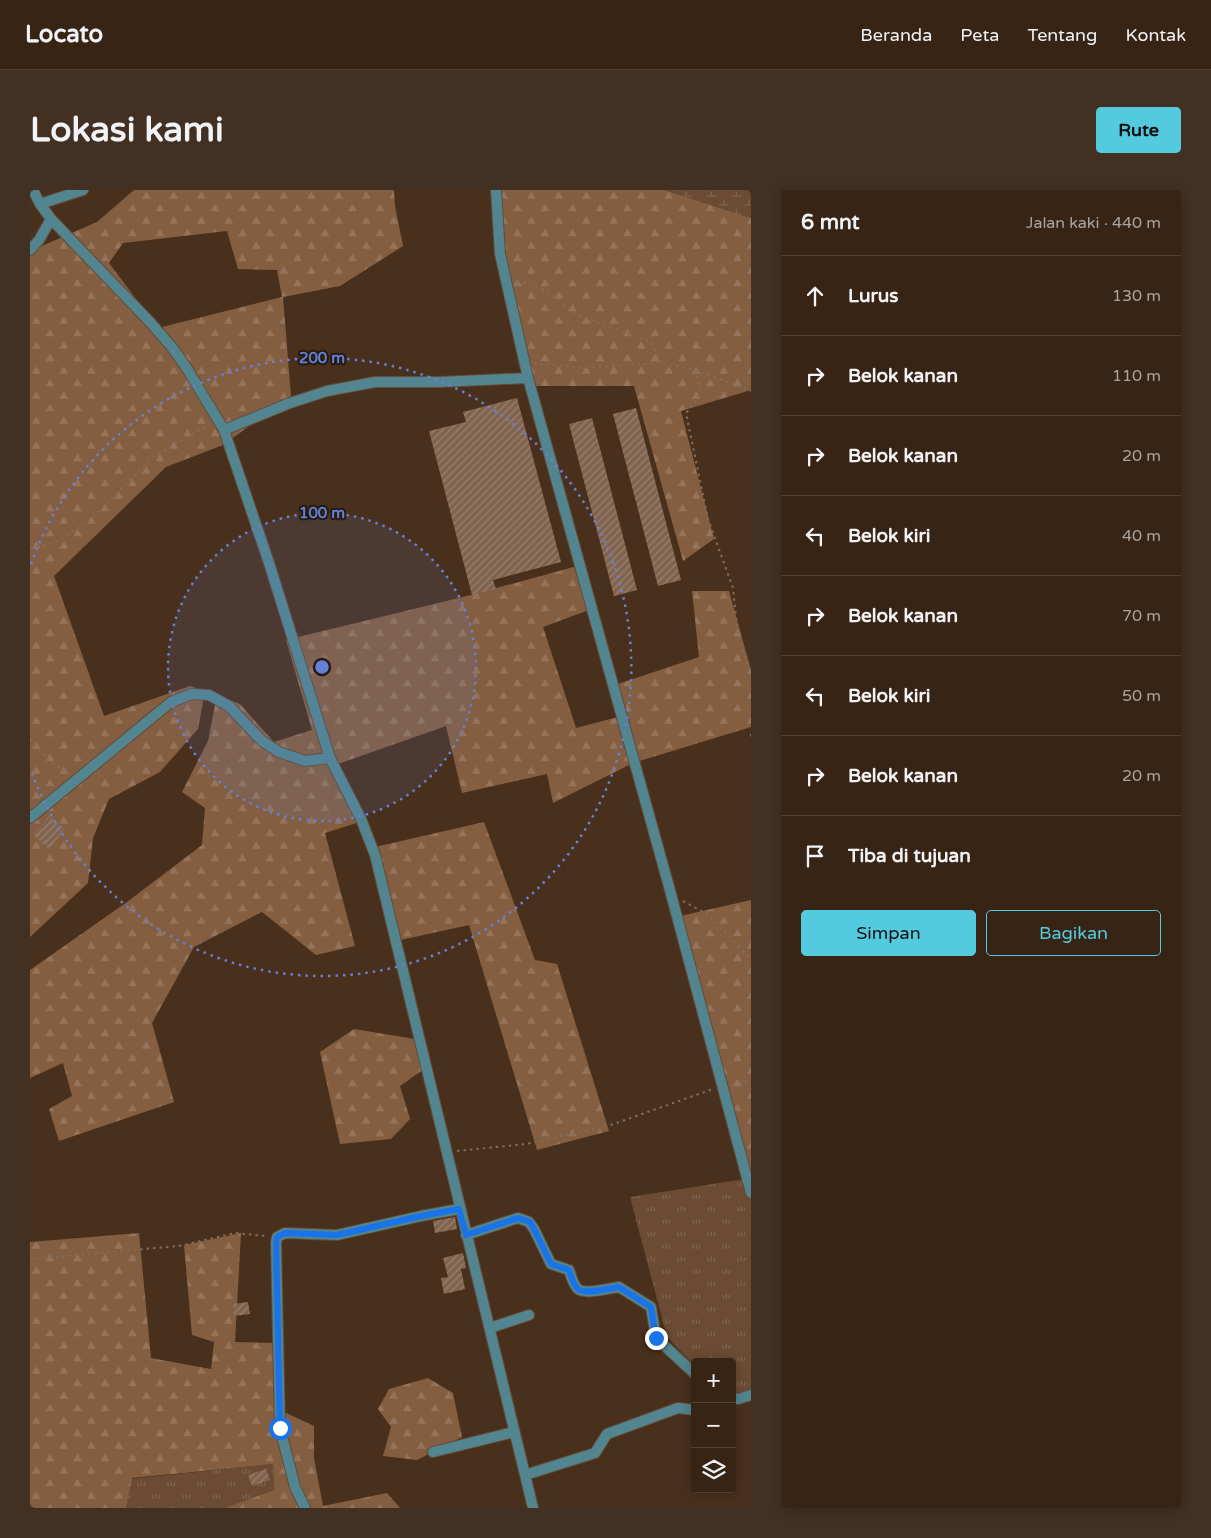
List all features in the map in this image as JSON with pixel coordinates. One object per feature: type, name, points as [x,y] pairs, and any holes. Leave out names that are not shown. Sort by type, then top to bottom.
[{"type":"street","points":[[33,190],[51,219],[171,346],[224,430],[269,563],[330,758],[361,819],[375,855],[459,1209],[490,1328],[533,1508]]},
{"type":"street","points":[[40,204],[83,190]]},
{"type":"street","points":[[496,190],[500,254],[528,378],[671,894],[751,1193]]},
{"type":"street","points":[[30,250],[39,240],[51,219]]},
{"type":"street","points":[[224,430],[326,391],[375,382],[440,382],[528,378]]},
{"type":"street","points":[[30,818],[171,702],[192,694],[209,695],[229,706],[262,741],[279,752],[304,761],[330,758]]},
{"type":"street","points":[[305,1508],[295,1486],[280,1428],[277,1237],[285,1233],[337,1235],[459,1209]]},
{"type":"street","points":[[466,1235],[518,1218],[530,1222],[548,1260],[551,1264],[569,1270],[579,1290],[587,1292],[619,1287],[651,1307],[656,1338],[691,1370]]},
{"type":"street","points":[[490,1328],[529,1315]]},
{"type":"street","points":[[736,1399],[751,1395]]},
{"type":"street","points":[[525,1475],[596,1453],[607,1434],[678,1408],[691,1410]]},
{"type":"street","points":[[433,1452],[514,1432]]},
{"type":"path","points":[[505,277],[543,288],[579,316],[651,342],[661,363]]},
{"type":"path","points":[[524,362],[584,368],[661,363],[695,370],[751,391]]},
{"type":"path","points":[[695,370],[700,383],[699,398],[686,413],[708,519],[733,588],[738,636],[751,675]]},
{"type":"path","points":[[30,549],[56,542],[90,520],[154,456],[218,420]]},
{"type":"path","points":[[751,734],[751,739]]},
{"type":"path","points":[[30,739],[48,760],[77,778]]},
{"type":"path","points":[[671,894],[707,914],[751,959]]},
{"type":"path","points":[[447,1152],[526,1144],[608,1126],[723,1086],[751,1080]]},
{"type":"path","points":[[30,1259],[179,1246],[235,1233],[277,1237]]},
{"type":"green space","points":[[134,190],[394,190],[395,206],[403,246],[340,286],[283,297],[291,396],[223,445],[166,467],[54,576],[104,716],[190,686],[205,691],[198,729],[160,772],[109,799],[93,838],[88,883],[30,937],[30,251],[97,222]],"holes":[[[227,231],[238,269],[277,270],[282,297],[158,328],[109,263],[123,243]]]},
{"type":"green space","points":[[495,190],[665,190],[751,218],[751,390],[681,411],[714,539],[683,561],[634,386],[528,386],[496,249]]},
{"type":"green space","points":[[665,190],[751,190],[751,218]]},
{"type":"green space","points":[[577,566],[589,610],[543,627],[576,728],[622,716],[615,685],[699,657],[692,591],[729,591],[751,670],[751,727],[633,763],[553,803],[547,774],[462,793],[446,726],[338,764],[363,821],[325,833],[355,946],[316,955],[262,912],[194,947],[152,1023],[174,1102],[59,1141],[49,1109],[72,1096],[63,1063],[30,1078],[30,970],[127,902],[202,845],[205,808],[182,792],[208,741],[217,695],[240,704],[274,742],[312,730],[286,640],[471,595]]},
{"type":"green space","points":[[484,822],[535,960],[557,964],[609,1131],[537,1150],[469,925],[396,941],[375,847]]},
{"type":"green space","points":[[751,900],[751,1178],[676,917]]},
{"type":"green space","points":[[354,1029],[415,1039],[424,1069],[400,1086],[410,1119],[391,1139],[340,1144],[320,1052]]},
{"type":"green space","points":[[751,1178],[751,1394],[736,1397],[736,1358],[691,1358],[691,1362],[667,1337],[630,1197]]},
{"type":"green space","points":[[139,1233],[151,1358],[211,1369],[214,1342],[192,1335],[184,1245],[241,1233],[235,1342],[281,1343],[282,1411],[314,1426],[314,1458],[323,1506],[387,1493],[400,1508],[225,1508],[274,1490],[273,1464],[132,1478],[126,1508],[30,1508],[30,1242]]},
{"type":"green space","points":[[428,1378],[453,1393],[462,1437],[417,1460],[383,1456],[391,1427],[378,1409],[389,1389]]},
{"type":"green space","points":[[273,1464],[274,1490],[225,1508],[126,1508],[131,1479]]},
{"type":"building","points":[[517,398],[561,562],[493,580],[496,589],[472,595],[429,431],[466,422],[463,412]]},
{"type":"building","points":[[636,408],[681,580],[658,586],[613,414]]},
{"type":"building","points":[[592,418],[637,590],[614,596],[569,424]]},
{"type":"building","points":[[49,816],[65,829],[49,849],[33,835]]},
{"type":"building","points":[[455,1217],[457,1229],[435,1233],[433,1221]]},
{"type":"building","points":[[463,1253],[466,1268],[461,1269],[465,1289],[444,1294],[441,1278],[448,1277],[443,1258]]},
{"type":"building","points":[[248,1302],[250,1314],[234,1316],[233,1304]]},
{"type":"building","points":[[266,1469],[270,1480],[252,1486],[248,1475]]},
{"type":"route","points":[[280,1428],[276,1243],[277,1237],[285,1233],[337,1235],[459,1209],[466,1235],[518,1218],[530,1222],[548,1260],[551,1264],[565,1267],[569,1270],[579,1290],[587,1292],[619,1287],[651,1307],[656,1338]]}]
